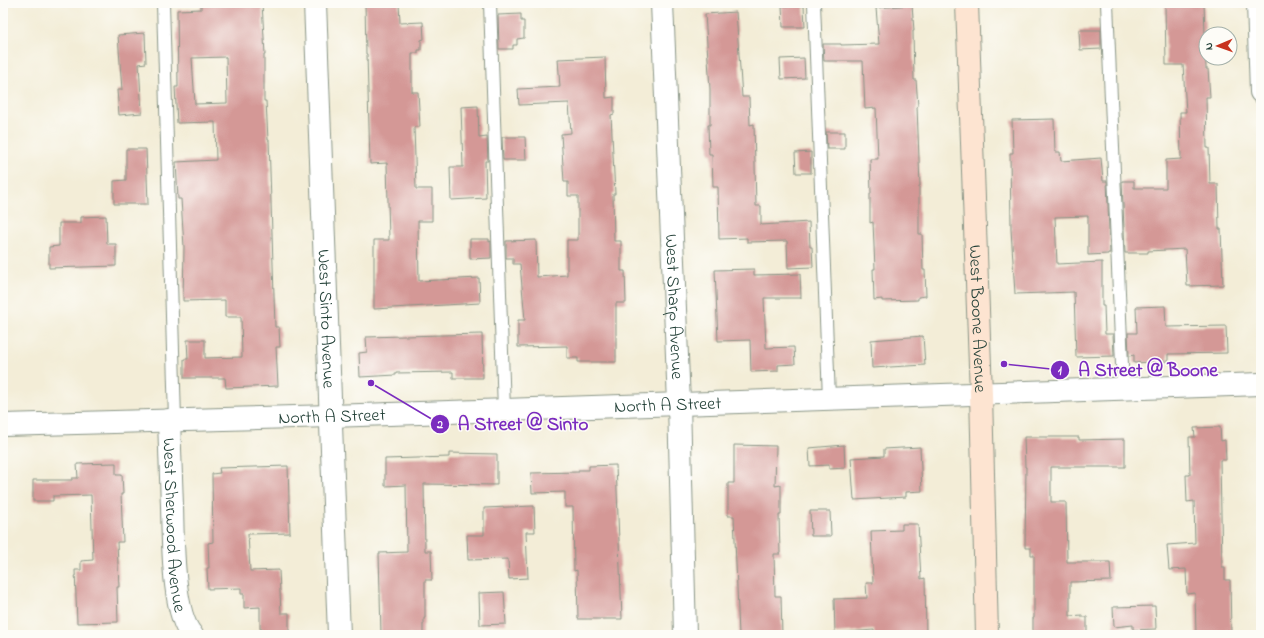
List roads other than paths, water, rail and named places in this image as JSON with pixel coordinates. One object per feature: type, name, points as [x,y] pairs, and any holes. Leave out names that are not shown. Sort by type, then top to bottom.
[{"type":"main road","name":"West Boone Avenue","points":[[967,3],[988,635]]},
{"type":"street","name":"West Sinto Avenue","points":[[315,3],[339,635]]},
{"type":"street","name":"West Sharp Avenue","points":[[662,3],[679,403],[685,635]]},
{"type":"street","points":[[1258,3],[1261,92]]},
{"type":"street","name":"North A Street","points":[[3,425],[330,416],[1261,384]]},
{"type":"street","name":"West Sherwood Avenue","points":[[172,420],[174,562],[178,596],[189,632]]},
{"type":"lane","points":[[163,3],[172,420]]},
{"type":"lane","points":[[490,3],[504,410]]},
{"type":"lane","points":[[814,3],[829,399]]},
{"type":"lane","points":[[1107,3],[1123,389]]},
{"type":"place","name":"A Street @ Boone","points":[[1004,364]]},
{"type":"place","name":"A Street @ Sinto","points":[[371,383]]}]
